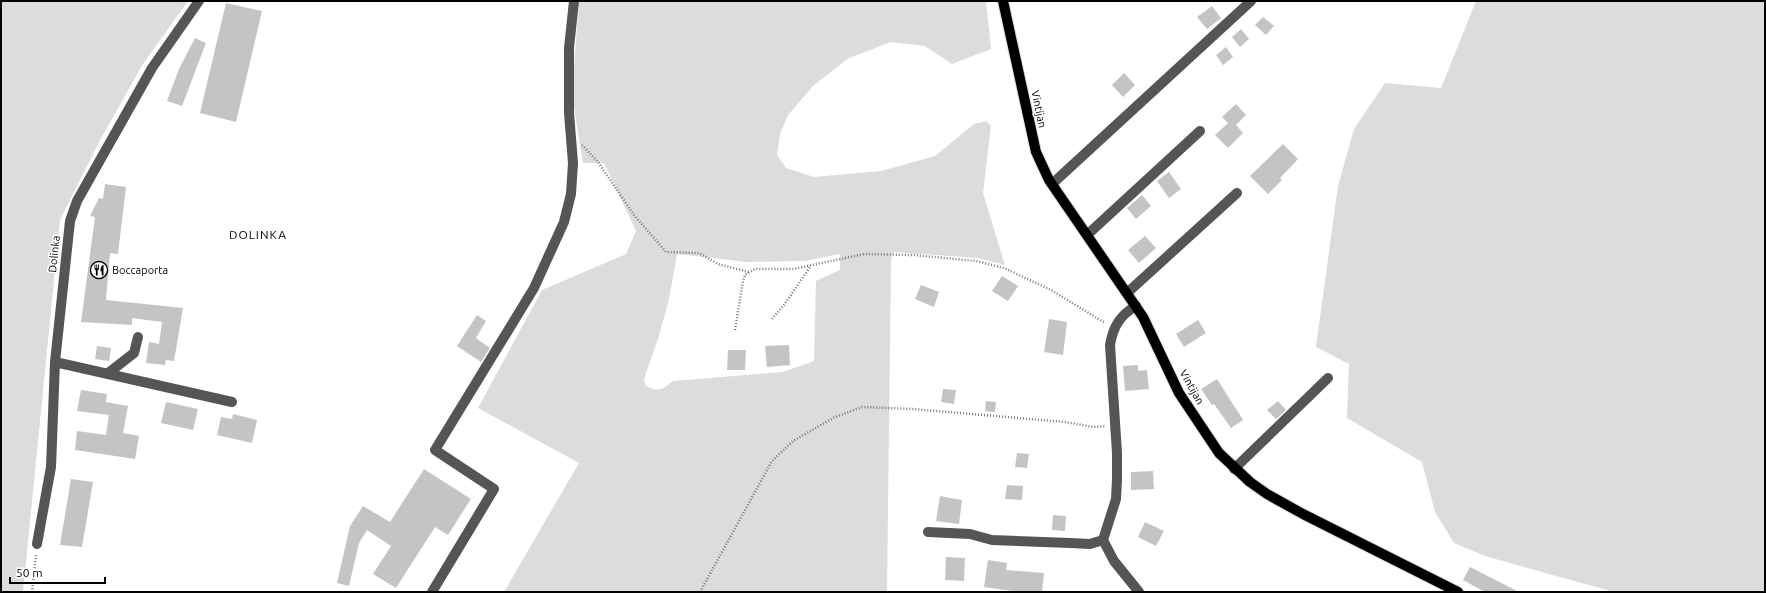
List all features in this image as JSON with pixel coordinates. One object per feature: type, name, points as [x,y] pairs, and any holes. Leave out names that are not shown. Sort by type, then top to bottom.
[{"type":"main road","name":"Vintijan","points":[[1003,1],[1036,152],[1052,184],[1143,317],[1179,393],[1219,453],[1234,469],[1267,494],[1303,514],[1458,592]]},
{"type":"street","name":"Dolinka","points":[[37,544],[51,468],[55,362],[70,221],[77,201],[152,68],[199,1]]},
{"type":"street","points":[[432,592],[494,489],[435,450],[534,288],[564,222],[571,194],[573,163],[569,113],[569,48],[574,1]]},
{"type":"street","points":[[1052,184],[1251,1]]},
{"type":"street","points":[[1087,235],[1200,131]]},
{"type":"street","points":[[1127,293],[1237,193]]},
{"type":"street","points":[[1136,306],[1124,314],[1114,328],[1110,345],[1114,387],[1114,425],[1117,453],[1116,500],[1103,540],[1114,561],[1139,592]]},
{"type":"street","points":[[107,374],[134,354],[138,337]]},
{"type":"street","points":[[55,362],[232,402]]},
{"type":"street","points":[[1234,469],[1328,378]]},
{"type":"street","points":[[928,532],[970,534],[992,540],[1090,544],[1103,540]]},
{"type":"path","points":[[571,133],[598,162],[634,215],[666,252],[699,253],[718,264],[749,272]]},
{"type":"path","points":[[736,330],[743,281],[745,275],[749,272],[755,269],[793,269],[846,257],[877,254],[960,258],[1004,268],[1051,290],[1114,328]]},
{"type":"path","points":[[772,319],[784,306],[810,266]]},
{"type":"path","points":[[700,592],[772,461],[793,441],[833,418],[862,407],[913,409],[1065,422],[1093,427],[1114,425]]},
{"type":"path","points":[[32,592],[37,544]]},
{"type":"shaded area","points":[[1,1],[188,1],[143,64],[100,140],[60,220],[23,592],[1,592]]},
{"type":"shaded area","points":[[579,1],[986,1],[991,49],[952,64],[925,46],[891,42],[849,58],[813,86],[788,115],[780,134],[777,155],[786,168],[814,177],[881,171],[935,156],[974,124],[986,121],[991,126],[983,193],[1005,265],[978,258],[893,252],[891,262],[887,592],[504,592],[579,463],[478,408],[542,290],[626,254],[636,231],[604,163],[583,163],[572,95]],"holes":[[[677,254],[747,262],[805,261],[840,254],[840,270],[816,281],[814,361],[783,372],[673,381],[658,390],[646,386],[644,379],[659,336],[669,299]]]},
{"type":"shaded area","points":[[1476,1],[1765,1],[1765,592],[1614,592],[1485,556],[1454,543],[1435,512],[1422,462],[1347,418],[1349,364],[1316,347],[1338,186],[1354,129],[1385,83],[1441,88]]},
{"type":"building","points":[[226,3],[262,11],[236,122],[200,113]]},
{"type":"building","points":[[1212,6],[1221,18],[1207,29],[1197,17]]},
{"type":"building","points":[[1263,17],[1274,26],[1266,35],[1255,25]]},
{"type":"building","points":[[1241,29],[1249,39],[1240,47],[1232,37]]},
{"type":"building","points":[[195,38],[206,43],[182,106],[167,101],[179,69]]},
{"type":"building","points":[[1226,47],[1233,57],[1223,65],[1216,55]]},
{"type":"building","points":[[1124,73],[1135,85],[1123,97],[1112,85]]},
{"type":"building","points":[[1236,104],[1246,115],[1236,125],[1243,133],[1228,148],[1215,135],[1228,123],[1222,117]]},
{"type":"building","points":[[1283,144],[1298,159],[1280,178],[1282,180],[1268,194],[1250,176]]},
{"type":"building","points":[[1169,172],[1181,189],[1169,198],[1157,181]]},
{"type":"building","points":[[105,184],[126,187],[118,254],[110,253],[106,300],[183,308],[174,361],[166,360],[165,365],[146,363],[149,342],[159,344],[162,322],[132,318],[132,325],[81,322],[95,217],[90,216],[99,198],[103,199]]},
{"type":"building","points":[[1142,195],[1151,206],[1136,219],[1127,208]]},
{"type":"building","points":[[1145,236],[1156,248],[1139,263],[1128,250]]},
{"type":"building","points":[[1002,276],[1018,286],[1008,301],[992,291]]},
{"type":"building","points":[[921,285],[939,292],[934,307],[915,299]]},
{"type":"building","points":[[477,315],[486,321],[476,338],[490,348],[481,362],[457,346]]},
{"type":"building","points":[[1049,319],[1067,322],[1063,355],[1044,352]]},
{"type":"building","points":[[1198,320],[1206,333],[1184,347],[1176,334]]},
{"type":"building","points":[[789,345],[790,365],[767,367],[765,346]]},
{"type":"building","points":[[97,346],[111,348],[109,361],[95,359]]},
{"type":"building","points":[[728,350],[746,350],[745,370],[727,370]]},
{"type":"building","points":[[1138,365],[1138,371],[1147,370],[1149,389],[1125,391],[1123,366]]},
{"type":"building","points":[[1217,379],[1243,420],[1231,428],[1201,389]]},
{"type":"building","points":[[943,389],[956,390],[954,404],[941,402]]},
{"type":"building","points":[[81,390],[107,394],[106,402],[128,406],[123,433],[139,436],[135,459],[75,450],[77,431],[106,435],[109,415],[77,411]]},
{"type":"building","points":[[986,401],[996,402],[995,412],[985,411]]},
{"type":"building","points":[[1278,401],[1286,410],[1276,419],[1267,410]]},
{"type":"building","points":[[166,402],[198,409],[193,430],[161,423]]},
{"type":"building","points":[[233,414],[257,420],[252,443],[217,435],[221,417],[232,419]]},
{"type":"building","points":[[1017,453],[1029,454],[1027,468],[1015,467]]},
{"type":"building","points":[[424,469],[471,499],[448,535],[435,527],[396,588],[373,574],[391,546],[367,530],[359,543],[349,586],[337,583],[350,526],[363,506],[390,522]]},
{"type":"building","points":[[1153,471],[1154,489],[1131,490],[1131,472]]},
{"type":"building","points":[[71,479],[93,482],[82,547],[60,545]]},
{"type":"building","points":[[1007,485],[1023,486],[1022,500],[1005,499]]},
{"type":"building","points":[[940,496],[962,500],[959,524],[936,521]]},
{"type":"building","points":[[1053,515],[1066,516],[1065,531],[1052,530]]},
{"type":"building","points":[[1145,522],[1164,531],[1156,546],[1138,537]]},
{"type":"building","points":[[946,557],[965,558],[964,581],[945,580]]},
{"type":"building","points":[[988,560],[1007,563],[1006,570],[1044,573],[1042,592],[1020,592],[984,587]]},
{"type":"building","points":[[1470,567],[1519,592],[1485,592],[1463,580]]},
{"type":"place","name":"Boccaporta","points":[[99,270]]},
{"type":"district","name":"DOLINKA","points":[[258,234]]}]
